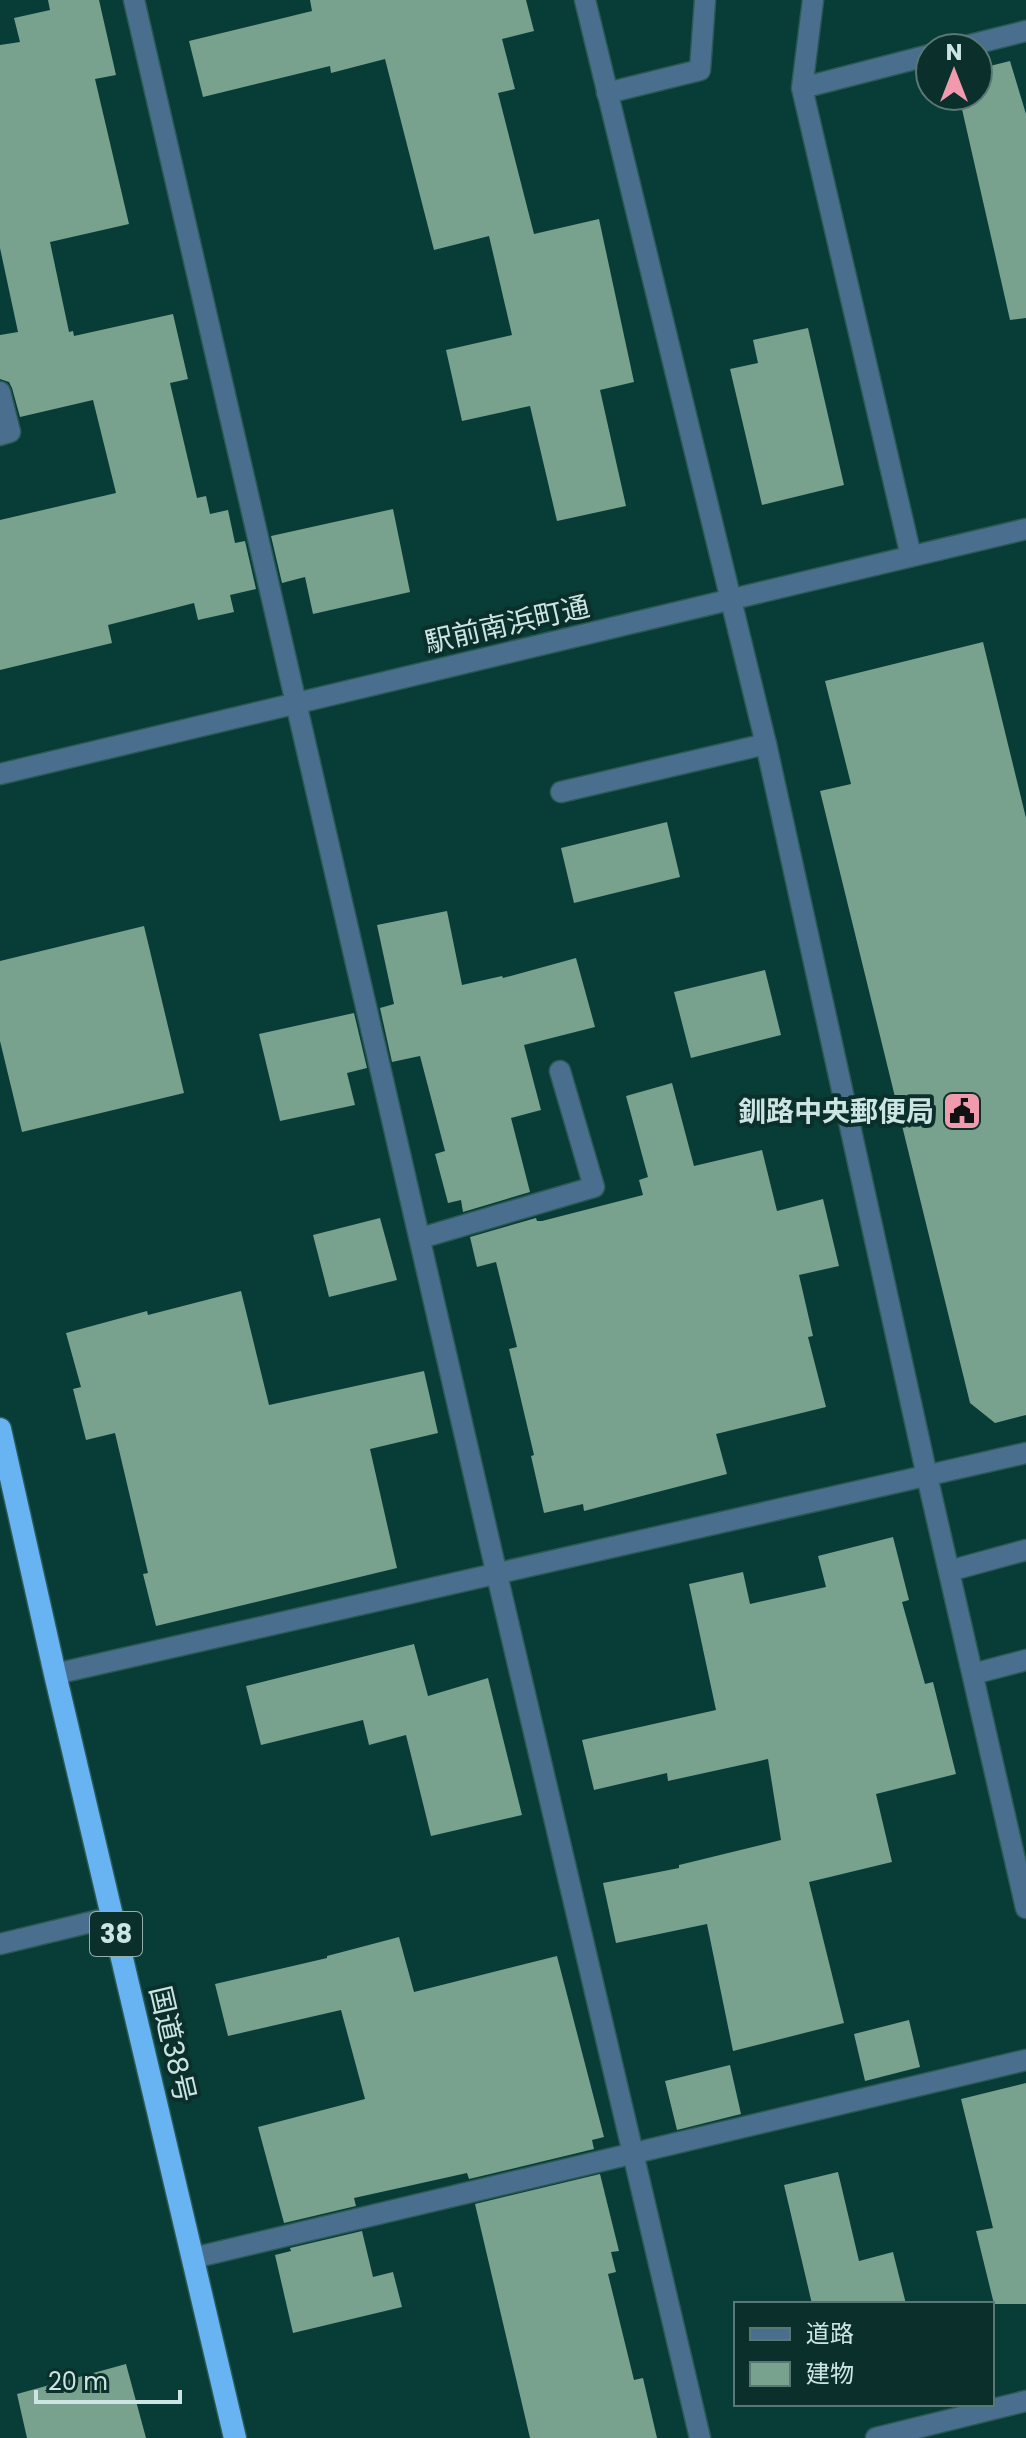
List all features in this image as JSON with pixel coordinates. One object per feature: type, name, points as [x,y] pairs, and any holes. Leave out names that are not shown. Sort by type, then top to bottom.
[{"type":"highway","name":"国道38号","points":[[0,1429],[235,2438]]},
{"type":"street","points":[[134,0],[497,1575],[700,2438]]},
{"type":"street","points":[[585,0],[766,744],[927,1476],[1026,1908]]},
{"type":"street","points":[[607,93],[700,70],[705,0]]},
{"type":"street","points":[[813,0],[802,88],[911,556]]},
{"type":"street","points":[[994,39],[1026,31]]},
{"type":"street","points":[[802,88],[914,59]]},
{"type":"street","points":[[0,392],[10,432],[0,435]]},
{"type":"street","name":"駅前南浜町通","points":[[0,774],[1026,529]]},
{"type":"street","points":[[561,792],[766,744]]},
{"type":"street","points":[[421,1238],[594,1187],[560,1071]]},
{"type":"street","points":[[55,1674],[1026,1453]]},
{"type":"street","points":[[949,1571],[1026,1550]]},
{"type":"street","points":[[973,1674],[1026,1660]]},
{"type":"street","points":[[0,1944],[112,1917]]},
{"type":"street","points":[[193,2258],[1026,2060]]},
{"type":"street","points":[[876,2438],[1026,2401]]},
{"type":"building","points":[[48,0],[99,0],[116,75],[95,79],[129,224],[50,242],[69,332],[73,331],[74,336],[173,314],[188,379],[170,383],[197,498],[206,496],[210,514],[228,510],[235,543],[245,541],[256,589],[230,595],[234,612],[198,620],[194,603],[108,625],[112,643],[0,670],[0,520],[116,493],[93,400],[20,417],[9,382],[0,379],[0,335],[18,332],[0,248],[0,45],[20,42],[14,18],[50,10]]},
{"type":"building","points":[[310,0],[526,0],[534,31],[502,39],[515,89],[498,93],[534,234],[599,219],[634,382],[600,390],[626,506],[557,521],[530,406],[462,421],[446,350],[512,335],[489,236],[434,250],[385,59],[331,73],[330,66],[203,97],[189,41],[312,11]]},
{"type":"building","points":[[1010,61],[1026,114],[1026,318],[1010,320],[963,112],[994,112],[994,65]]},
{"type":"building","points":[[808,328],[844,485],[762,505],[730,369],[758,363],[753,340]]},
{"type":"building","points":[[393,509],[410,592],[313,614],[305,577],[282,583],[271,536]]},
{"type":"building","name":"釧路中央郵便局","points":[[983,642],[1026,818],[1026,1415],[995,1423],[970,1403],[820,791],[851,784],[825,681]]},
{"type":"building","points":[[667,822],[680,877],[574,903],[561,848]]},
{"type":"building","points":[[447,911],[462,985],[503,978],[576,958],[595,1027],[524,1045],[541,1110],[511,1118],[530,1192],[463,1212],[461,1200],[448,1203],[435,1154],[445,1151],[420,1056],[392,1062],[380,1008],[394,1004],[377,925]]},
{"type":"building","points":[[144,926],[184,1093],[22,1132],[0,1041],[0,961]]},
{"type":"building","points":[[765,970],[781,1035],[691,1058],[674,992]]},
{"type":"building","points":[[354,1013],[367,1068],[347,1073],[355,1105],[280,1121],[259,1034]]},
{"type":"building","points":[[672,1083],[694,1166],[762,1150],[777,1211],[823,1199],[839,1266],[799,1275],[813,1336],[808,1337],[826,1407],[716,1434],[727,1474],[584,1511],[583,1504],[544,1513],[509,1349],[517,1347],[496,1262],[477,1267],[470,1237],[536,1218],[542,1221],[643,1195],[639,1180],[648,1177],[626,1096]]},
{"type":"building","points":[[380,1218],[397,1280],[329,1297],[313,1235]]},
{"type":"building","points":[[241,1291],[269,1405],[424,1371],[438,1433],[370,1449],[397,1568],[156,1626],[143,1574],[148,1573],[115,1433],[86,1440],[73,1389],[81,1387],[66,1333],[147,1311],[148,1315]]},
{"type":"building","points":[[893,1537],[909,1600],[902,1602],[925,1684],[933,1682],[956,1774],[876,1794],[892,1862],[809,1882],[844,2023],[733,2051],[707,1924],[616,1943],[603,1883],[679,1868],[679,1865],[781,1840],[768,1759],[668,1781],[667,1773],[594,1790],[582,1740],[716,1710],[689,1584],[743,1572],[750,1604],[826,1587],[818,1556]]},
{"type":"building","points":[[414,1644],[428,1696],[488,1678],[522,1815],[431,1836],[406,1735],[369,1745],[363,1720],[261,1745],[246,1686]]},
{"type":"building","points":[[399,1937],[414,1992],[557,1956],[604,2137],[592,2140],[594,2149],[469,2179],[467,2173],[354,2198],[356,2206],[284,2223],[258,2127],[365,2099],[341,2010],[228,2036],[215,1984],[327,1958]]},
{"type":"building","points":[[909,2020],[920,2067],[865,2081],[854,2034]]},
{"type":"building","points":[[730,2065],[741,2114],[677,2130],[665,2081]]},
{"type":"building","points":[[1026,2083],[1026,2304],[994,2304],[976,2231],[993,2228],[961,2099]]},
{"type":"building","points":[[838,2172],[859,2261],[893,2252],[906,2302],[812,2302],[784,2185]]},
{"type":"building","points":[[600,2174],[619,2251],[611,2252],[616,2272],[608,2274],[634,2380],[643,2378],[657,2438],[530,2438],[475,2204]]},
{"type":"building","points":[[362,2231],[373,2277],[393,2272],[402,2307],[293,2333],[275,2255],[291,2251],[290,2248]]},
{"type":"building","points":[[126,2364],[146,2438],[27,2438],[17,2394]]},
{"type":"place","name":"釧路中央郵便局","points":[[962,1111]]}]
